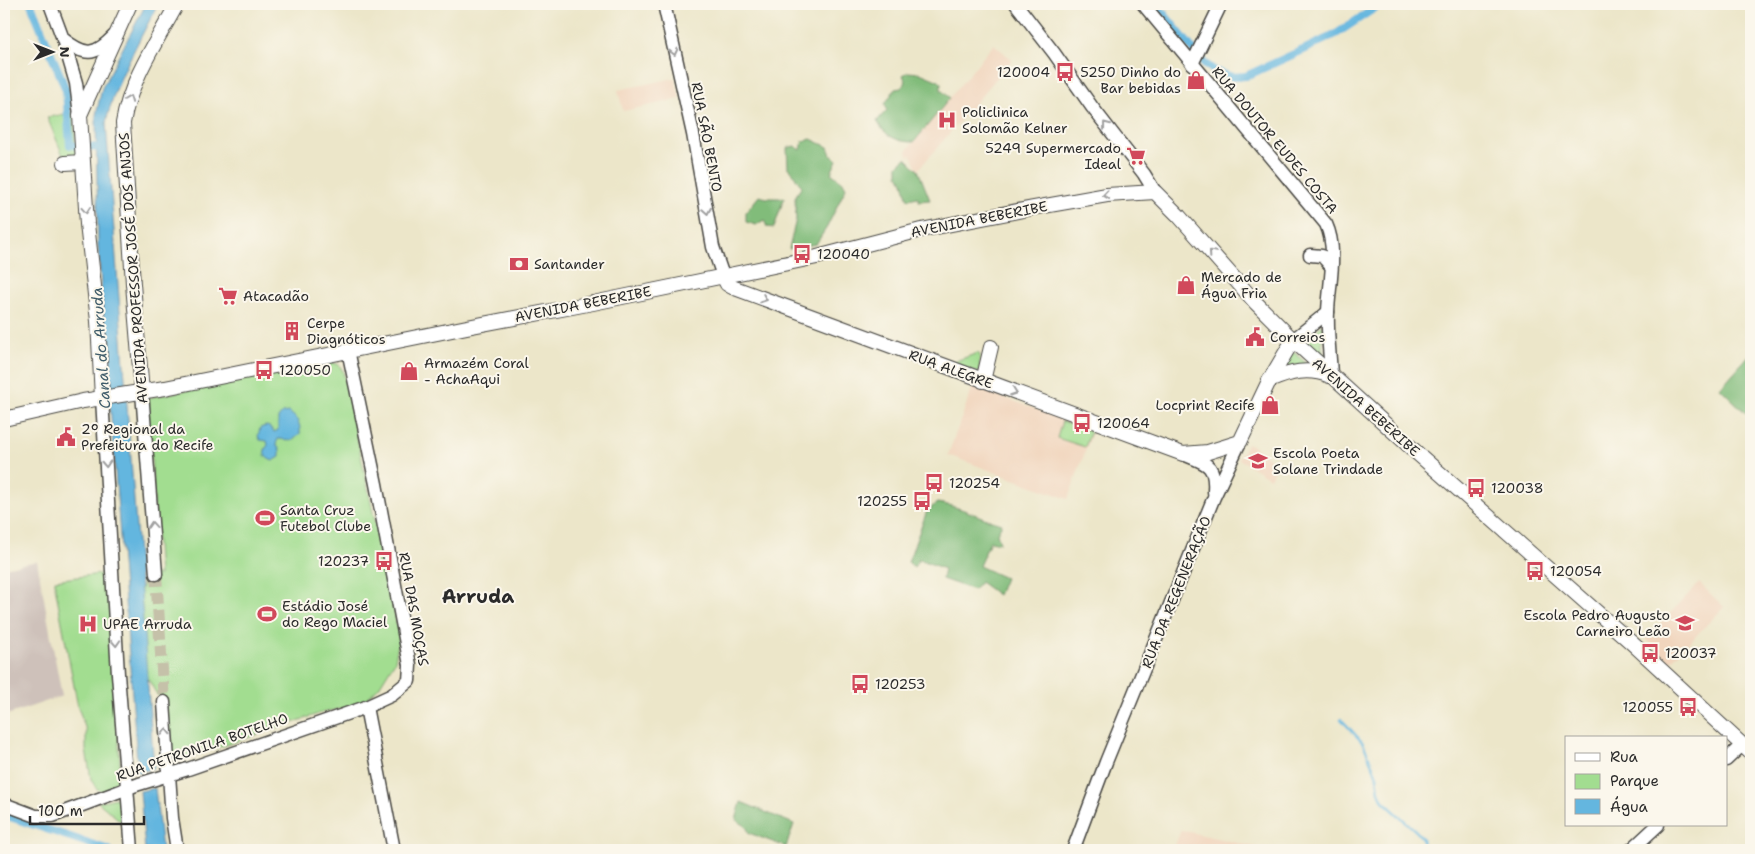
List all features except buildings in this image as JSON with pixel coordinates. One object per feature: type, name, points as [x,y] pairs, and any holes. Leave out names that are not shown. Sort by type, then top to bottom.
[{"type":"main road","points":[[50,4],[76,83],[80,114],[82,160],[105,397],[118,674],[132,850]]},
{"type":"main road","points":[[80,114],[130,4]]},
{"type":"main road","name":"AVENIDA PROFESSOR JOSÉ DOS ANJOS","points":[[156,574],[137,392],[133,284],[123,123],[127,105],[143,64],[178,4]]},
{"type":"main road","name":"RUA SÃO BENTO","points":[[664,4],[693,134],[713,247],[723,276]]},
{"type":"main road","points":[[1016,4],[1144,174],[1155,192]]},
{"type":"main road","name":"RUA DOUTOR EUDES COSTA","points":[[1143,4],[1194,61],[1320,214],[1330,232],[1331,266],[1328,312],[1333,376]]},
{"type":"main road","points":[[1194,61],[1221,4]]},
{"type":"main road","points":[[63,39],[74,48],[88,53],[99,50],[114,36]]},
{"type":"main road","points":[[65,163],[82,160]]},
{"type":"main road","name":"AVENIDA BEBERIBE","points":[[4,420],[105,397],[593,303],[817,257],[921,230],[1107,195],[1155,192],[1293,340],[1417,453],[1633,644],[1749,751]]},
{"type":"main road","points":[[1310,254],[1322,256],[1331,266]]},
{"type":"main road","name":"RUA ALEGRE","points":[[723,276],[727,284],[732,287],[1183,454],[1204,464],[1212,471],[1215,479],[1214,497]]},
{"type":"main road","points":[[1293,340],[1328,312]]},
{"type":"main road","name":"RUA DA REGENERAÇÃO","points":[[1073,850],[1214,497],[1269,381],[1293,340]]},
{"type":"main road","points":[[983,381],[991,346]]},
{"type":"main road","name":"RUA DAS MOÇAS","points":[[348,350],[384,526],[411,674],[409,680],[392,695],[366,707]]},
{"type":"main road","points":[[1269,381],[1306,370],[1318,371],[1333,376]]},
{"type":"main road","name":"RUA ALEGRE","points":[[1183,454],[1208,452],[1240,442]]},
{"type":"main road","points":[[164,702],[164,776],[177,850]]},
{"type":"main road","points":[[366,707],[394,850]]},
{"type":"main road","name":"RUA PETRONILA BOTELHO","points":[[4,804],[36,816],[57,815],[144,782],[366,707]]},
{"type":"main road","points":[[1728,759],[1749,751]]},
{"type":"main road","points":[[1631,850],[1657,826]]},
{"type":"shaded area","name":"Policlinica Solomão Kelner","points":[[994,44],[1012,60],[918,170],[911,155],[908,156],[907,150]]},
{"type":"shaded area","points":[[675,78],[680,99],[623,111],[618,90]]},
{"type":"shaded area","points":[[973,386],[1093,430],[1068,499],[948,455]]},
{"type":"shaded area","name":"Escola Poeta Solane Trindade","points":[[1247,444],[1250,444],[1277,464],[1270,478],[1239,459]]},
{"type":"shaded area","points":[[37,561],[62,696],[4,716],[4,568]]},
{"type":"shaded area","name":"Escola Pedro Augusto Carneiro Leão","points":[[1699,583],[1724,607],[1670,662],[1646,639]]},
{"type":"shaded area","points":[[1181,830],[1268,850],[1173,850]]},
{"type":"green space","points":[[908,72],[920,73],[939,81],[941,83],[941,90],[950,98],[914,142],[902,141],[892,137],[884,131],[877,121],[887,110],[885,104],[895,89],[901,88],[906,82],[903,75]]},
{"type":"green space","points":[[73,113],[77,156],[64,158],[47,117]]},
{"type":"green space","points":[[811,139],[828,147],[831,155],[837,160],[831,173],[843,182],[846,188],[827,227],[816,244],[789,249],[796,219],[795,197],[802,186],[788,168],[787,148],[795,146],[801,150],[803,141]]},
{"type":"green space","points":[[906,158],[918,170],[930,200],[919,201],[918,197],[908,199],[902,180],[898,175],[898,165]]},
{"type":"green space","points":[[759,196],[784,198],[774,228],[767,227],[764,220],[756,225],[746,222],[746,212]]},
{"type":"green space","points":[[1322,325],[1322,346],[1324,357],[1306,341]]},
{"type":"green space","points":[[1291,352],[1295,353],[1308,365],[1284,368]]},
{"type":"green space","points":[[978,353],[980,355],[979,373],[950,363]]},
{"type":"green space","points":[[1751,353],[1751,418],[1720,388]]},
{"type":"green space","name":"Santa Cruz Futebol Clube","points":[[332,362],[339,365],[343,371],[384,564],[386,563],[399,639],[395,661],[379,687],[366,699],[351,707],[324,712],[179,761],[171,753],[164,702],[156,693],[144,672],[138,611],[140,591],[147,571],[159,575],[147,398]]},
{"type":"green space","points":[[1062,421],[1091,431],[1085,447],[1057,438]]},
{"type":"green space","points":[[937,503],[1002,524],[997,533],[1000,543],[990,541],[979,566],[1005,578],[998,595],[980,582],[974,590],[942,579],[944,569],[919,559],[914,567],[908,562],[927,511]]},
{"type":"green space","points":[[108,573],[121,779],[117,784],[102,792],[96,788],[91,779],[86,750],[86,730],[78,707],[55,580]]},
{"type":"green space","points":[[116,798],[123,804],[124,824],[98,802]]},
{"type":"green space","points":[[741,802],[794,824],[786,847],[749,833],[746,826],[736,820]]},
{"type":"water","points":[[146,4],[158,4],[121,77],[106,123],[154,768],[138,773],[98,246],[96,115],[102,88]]},
{"type":"water","points":[[288,412],[298,421],[300,434],[293,440],[278,439],[276,444],[280,450],[280,457],[273,461],[265,454],[268,445],[267,441],[260,440],[258,436],[260,428],[266,426],[270,427],[274,432],[278,430],[278,418],[282,413]]},
{"type":"water","points":[[155,788],[162,850],[145,850],[140,791]]},
{"type":"waterway","points":[[31,4],[66,90],[70,145],[102,148]]},
{"type":"waterway","points":[[1156,4],[1204,63],[1215,71],[1232,77],[1246,76],[1336,34],[1381,4]]},
{"type":"waterway","points":[[1341,719],[1363,743],[1377,776],[1379,792],[1383,801],[1422,838],[1423,850]]},
{"type":"waterway","points":[[4,815],[109,850]]},
{"type":"tunnel","points":[[156,574],[164,702]]},
{"type":"place","name":"120004","points":[[1065,72]]},
{"type":"place","name":"5250 Dinho do Bar bebidas","points":[[1196,80]]},
{"type":"place","name":"Policlinica Solomão Kelner","points":[[947,120]]},
{"type":"place","name":"5249 Supermercado Ideal","points":[[1136,156]]},
{"type":"place","name":"120040","points":[[802,254]]},
{"type":"place","name":"Santander","points":[[519,264]]},
{"type":"place","name":"Mercado de Água Fria","points":[[1186,285]]},
{"type":"place","name":"Atacadão","points":[[228,296]]},
{"type":"place","name":"Cerpe Diagnóticos","points":[[292,331]]},
{"type":"place","name":"Correios","points":[[1255,337]]},
{"type":"place","name":"120050","points":[[264,370]]},
{"type":"place","name":"Armazém Coral - AchaAqui","points":[[409,371]]},
{"type":"place","name":"Locprint Recife","points":[[1270,405]]},
{"type":"place","name":"120064","points":[[1082,423]]},
{"type":"place","name":"2° Regional da Prefeitura do Recife","points":[[66,437]]},
{"type":"place","name":"Escola Poeta Solane Trindade","points":[[1258,461]]},
{"type":"place","name":"120254","points":[[934,483]]},
{"type":"place","name":"120038","points":[[1476,488]]},
{"type":"place","name":"120255","points":[[922,501]]},
{"type":"place","name":"Santa Cruz Futebol Clube","points":[[265,518]]},
{"type":"place","name":"120237","points":[[384,561]]},
{"type":"place","name":"120054","points":[[1535,571]]},
{"type":"place","name":"Estádio José do Rego Maciel","points":[[267,614]]},
{"type":"place","name":"Escola Pedro Augusto Carneiro Leão","points":[[1685,623]]},
{"type":"place","name":"UPAE Arruda","points":[[88,624]]},
{"type":"place","name":"120037","points":[[1650,653]]},
{"type":"place","name":"120253","points":[[860,684]]},
{"type":"place","name":"120055","points":[[1688,707]]},
{"type":"district","name":"Arruda","points":[[478,596]]},
{"type":"water label","name":"Canal do Arruda","points":[[101,348]]}]
